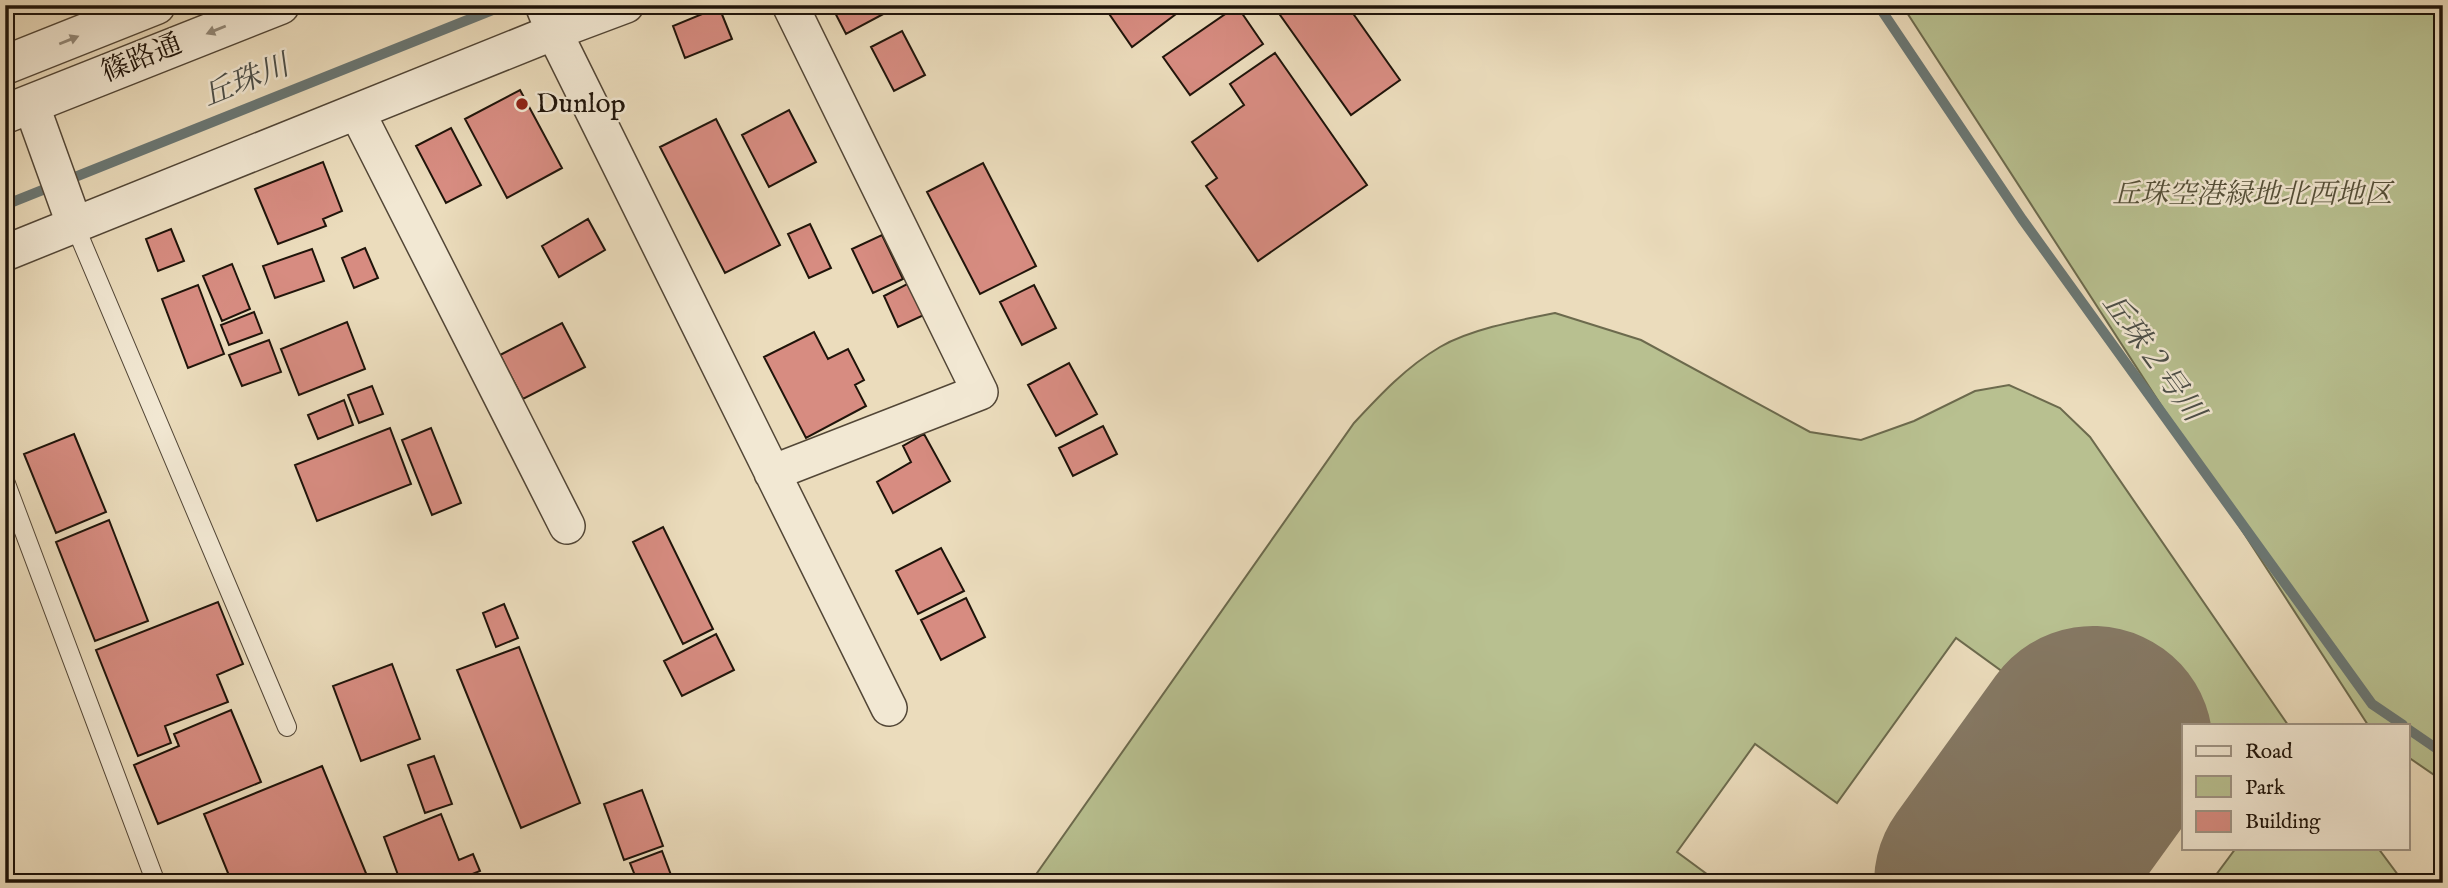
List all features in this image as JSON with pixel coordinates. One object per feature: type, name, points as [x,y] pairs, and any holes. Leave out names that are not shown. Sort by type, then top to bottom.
[{"type":"street","name":"篠路通","points":[[5,65],[156,5]]},
{"type":"street","name":"篠路通","points":[[18,109],[279,5]]},
{"type":"street","points":[[5,253],[73,217],[356,112],[548,18],[626,5]]},
{"type":"street","points":[[772,473],[979,392],[790,5]]},
{"type":"street","points":[[548,18],[889,708]]},
{"type":"street","points":[[18,109],[53,164],[73,217]]},
{"type":"street","points":[[356,112],[567,526]]},
{"type":"lane","points":[[73,217],[287,727]]},
{"type":"lane","points":[[5,481],[156,883]]},
{"type":"green space","name":"丘珠空港緑地北西地区","points":[[1902,5],[2443,5],[2443,781],[2410,758],[2410,724],[2367,724]]},
{"type":"green space","points":[[1555,313],[1641,340],[1810,432],[1861,440],[1914,421],[1975,391],[2009,385],[2060,408],[2090,437],[2287,724],[2182,724],[2182,802],[1956,638],[1837,803],[1755,744],[1677,852],[1719,883],[1030,883],[1354,423],[1405,372],[1440,347],[1481,330]]},
{"type":"green space","points":[[2235,850],[2379,850],[2404,883],[2210,883]]},
{"type":"building","points":[[831,5],[886,5],[889,11],[846,34]]},
{"type":"building","points":[[1103,5],[1188,5],[1132,47]]},
{"type":"building","points":[[1273,5],[1347,5],[1400,80],[1351,115]]},
{"type":"building","points":[[1237,6],[1263,44],[1190,95],[1163,57]]},
{"type":"building","points":[[719,7],[732,39],[685,58],[673,26]]},
{"type":"building","points":[[902,31],[925,75],[894,91],[871,47]]},
{"type":"building","points":[[1275,53],[1367,185],[1258,261],[1206,186],[1217,178],[1192,142],[1244,105],[1230,84]]},
{"type":"building","points":[[520,90],[562,168],[507,198],[465,119]]},
{"type":"building","points":[[789,110],[816,162],[769,187],[742,135]]},
{"type":"building","points":[[716,119],[780,245],[725,273],[660,147]]},
{"type":"building","points":[[451,128],[481,185],[446,203],[416,146]]},
{"type":"building","points":[[323,162],[342,211],[323,219],[326,226],[278,244],[255,189]]},
{"type":"building","points":[[983,163],[1036,266],[980,294],[927,192]]},
{"type":"building","points":[[588,219],[605,250],[559,277],[542,246]]},
{"type":"building","points":[[810,224],[831,268],[809,278],[788,234]]},
{"type":"building","points":[[171,229],[184,261],[158,271],[146,239]]},
{"type":"building","points":[[882,235],[903,279],[873,293],[852,249]]},
{"type":"building","points":[[365,248],[378,278],[354,288],[342,258]]},
{"type":"building","points":[[312,249],[324,281],[275,298],[263,266]]},
{"type":"building","points":[[232,264],[250,309],[222,321],[203,276]]},
{"type":"building","points":[[911,282],[926,314],[898,327],[884,296]]},
{"type":"building","points":[[198,285],[224,354],[188,368],[162,299]]},
{"type":"building","points":[[1034,285],[1056,328],[1022,345],[1000,302]]},
{"type":"building","points":[[254,312],[262,333],[229,345],[221,325]]},
{"type":"building","points":[[347,322],[365,369],[299,395],[281,349]]},
{"type":"building","points":[[562,323],[585,367],[523,399],[500,355]]},
{"type":"building","points":[[814,332],[828,359],[848,349],[864,380],[855,385],[866,406],[806,438],[764,357]]},
{"type":"building","points":[[269,340],[281,372],[242,386],[229,355]]},
{"type":"building","points":[[1069,363],[1097,414],[1056,436],[1028,385]]},
{"type":"building","points":[[372,386],[383,414],[359,423],[348,395]]},
{"type":"building","points":[[344,400],[353,425],[318,439],[308,415]]},
{"type":"building","points":[[1103,426],[1117,454],[1073,476],[1059,448]]},
{"type":"building","points":[[390,428],[411,484],[317,521],[295,465]]},
{"type":"building","points":[[431,428],[461,503],[432,515],[402,440]]},
{"type":"building","points":[[74,434],[106,512],[56,533],[24,454]]},
{"type":"building","points":[[924,434],[950,481],[893,513],[877,482],[911,462],[903,446]]},
{"type":"building","points":[[109,520],[148,621],[95,641],[56,542]]},
{"type":"building","points":[[663,527],[713,629],[683,644],[633,542]]},
{"type":"building","points":[[941,548],[964,591],[918,614],[896,571]]},
{"type":"building","points":[[966,598],[985,637],[941,660],[921,620]]},
{"type":"building","points":[[218,602],[243,664],[217,675],[228,702],[165,726],[171,743],[138,756],[96,650]]},
{"type":"building","points":[[504,604],[518,638],[496,647],[483,613]]},
{"type":"building","points":[[716,634],[734,670],[682,696],[664,661]]},
{"type":"building","points":[[519,647],[580,803],[521,828],[457,670]]},
{"type":"building","points":[[392,664],[420,739],[361,761],[333,686]]},
{"type":"building","points":[[231,710],[261,782],[158,824],[134,765],[179,746],[174,734]]},
{"type":"building","points":[[434,756],[452,804],[425,813],[408,765]]},
{"type":"building","points":[[322,766],[370,883],[232,883],[204,814]]},
{"type":"building","points":[[642,790],[663,846],[624,860],[604,804]]},
{"type":"building","points":[[441,814],[459,860],[473,854],[480,871],[450,883],[401,883],[384,837]]},
{"type":"building","points":[[662,851],[674,883],[638,883],[630,863]]},
{"type":"waterway","name":"丘珠川","points":[[5,205],[505,5]]},
{"type":"waterway","name":"丘珠２号川","points":[[1878,5],[2022,219],[2372,704],[2402,724]]},
{"type":"waterway","name":"丘珠２号川","points":[[2410,730],[2443,753]]},
{"type":"runway","points":[[1994,883],[2093,746]]},
{"type":"place","name":"Dunlop","points":[[522,104]]}]
